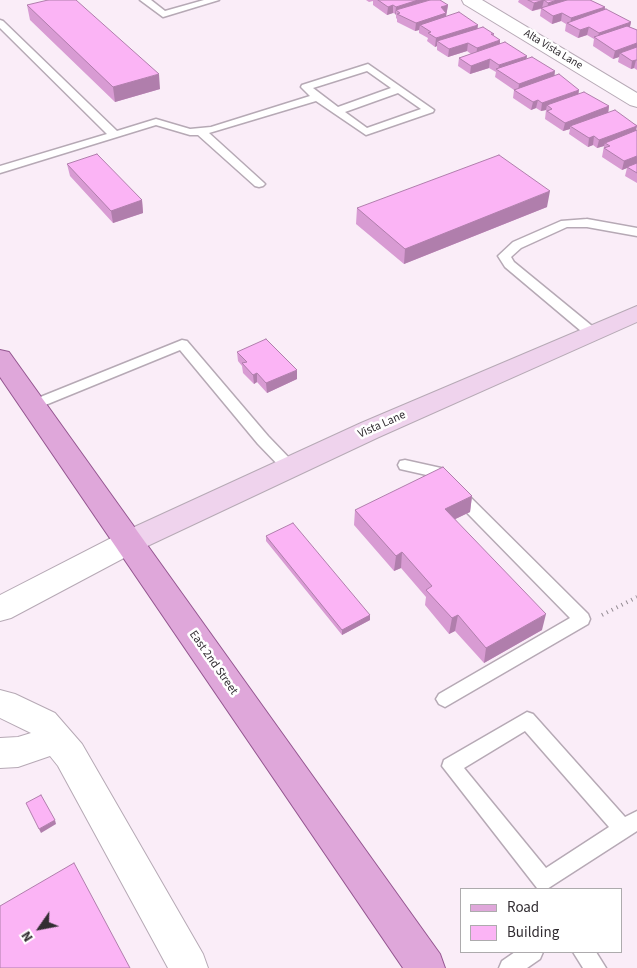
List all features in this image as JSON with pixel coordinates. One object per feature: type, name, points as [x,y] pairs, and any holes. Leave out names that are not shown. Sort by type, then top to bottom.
[{"type":"main road","name":"East 2nd Street","points":[[0,358],[426,968]]},
{"type":"street","name":"Alta Vista Lane","points":[[470,0],[637,101]]},
{"type":"street","name":"Vista Lane","points":[[129,542],[289,467],[637,313]]},
{"type":"street","points":[[0,609],[129,542]]},
{"type":"street","points":[[0,704],[43,723],[70,755],[188,968]]},
{"type":"street","points":[[0,753],[18,752],[57,739]]},
{"type":"lane","points":[[146,0],[163,14],[214,0]]},
{"type":"lane","points":[[0,23],[114,134]]},
{"type":"lane","points":[[368,66],[429,110],[366,132],[317,97],[306,87],[368,66]]},
{"type":"lane","points":[[336,111],[399,89]]},
{"type":"lane","points":[[1,168],[156,122],[190,132],[212,130],[317,97]]},
{"type":"lane","points":[[200,131],[259,184]]},
{"type":"lane","points":[[592,333],[509,264],[504,256],[517,245],[565,224],[588,223],[637,232]]},
{"type":"lane","points":[[33,405],[182,344],[263,440],[289,467]]},
{"type":"lane","points":[[406,465],[436,472],[582,619],[445,699]]},
{"type":"lane","points":[[527,720],[630,825],[546,885],[450,766],[527,720]]},
{"type":"lane","points":[[509,968],[532,953]]},
{"type":"lane","points":[[584,953],[596,968]]},
{"type":"path","points":[[582,619],[603,615],[637,597]]},
{"type":"building","points":[[48,0],[76,0],[159,74],[113,87],[27,5]]},
{"type":"building","points":[[378,0],[418,0],[396,7],[393,5],[388,7]]},
{"type":"building","points":[[430,0],[440,0],[448,5],[441,7],[446,13],[416,23],[397,14],[400,13],[396,10]]},
{"type":"building","points":[[528,0],[544,0],[534,3]]},
{"type":"building","points":[[544,0],[557,0],[548,3]]},
{"type":"building","points":[[567,0],[590,0],[605,7],[571,18],[562,13],[553,16],[541,8]]},
{"type":"building","points":[[606,9],[631,22],[599,33],[589,27],[580,30],[567,23]]},
{"type":"building","points":[[459,12],[478,25],[436,38],[428,33],[431,32],[420,25]]},
{"type":"building","points":[[627,26],[637,30],[637,43],[615,51],[594,37]]},
{"type":"building","points":[[483,27],[500,40],[477,48],[468,43],[449,49],[437,41]]},
{"type":"building","points":[[505,42],[527,56],[499,65],[490,59],[471,66],[459,58]]},
{"type":"building","points":[[637,47],[637,60],[632,61],[620,53]]},
{"type":"building","points":[[532,57],[555,71],[519,84],[496,69]]},
{"type":"building","points":[[559,74],[579,90],[542,103],[538,100],[533,102],[514,90]]},
{"type":"building","points":[[584,92],[609,106],[565,123],[547,111],[552,109],[547,105]]},
{"type":"building","points":[[615,110],[637,126],[599,140],[594,136],[589,138],[570,126]]},
{"type":"building","points":[[637,130],[637,156],[624,161],[604,148],[610,146],[605,143]]},
{"type":"building","points":[[97,154],[142,200],[111,211],[67,164]]},
{"type":"building","points":[[499,155],[550,191],[405,249],[357,208]]},
{"type":"building","points":[[637,163],[637,173],[627,167]]},
{"type":"building","points":[[266,339],[297,370],[266,383],[257,373],[253,375],[242,363],[247,362],[237,352]]},
{"type":"building","points":[[443,467],[472,496],[445,509],[546,614],[486,648],[458,615],[452,618],[426,590],[432,586],[402,552],[396,556],[355,510]]},
{"type":"building","points":[[293,523],[370,615],[342,630],[266,536]]},
{"type":"building","points":[[41,795],[55,820],[39,829],[26,803]]},
{"type":"building","points":[[74,863],[130,968],[0,968],[0,906]]}]
